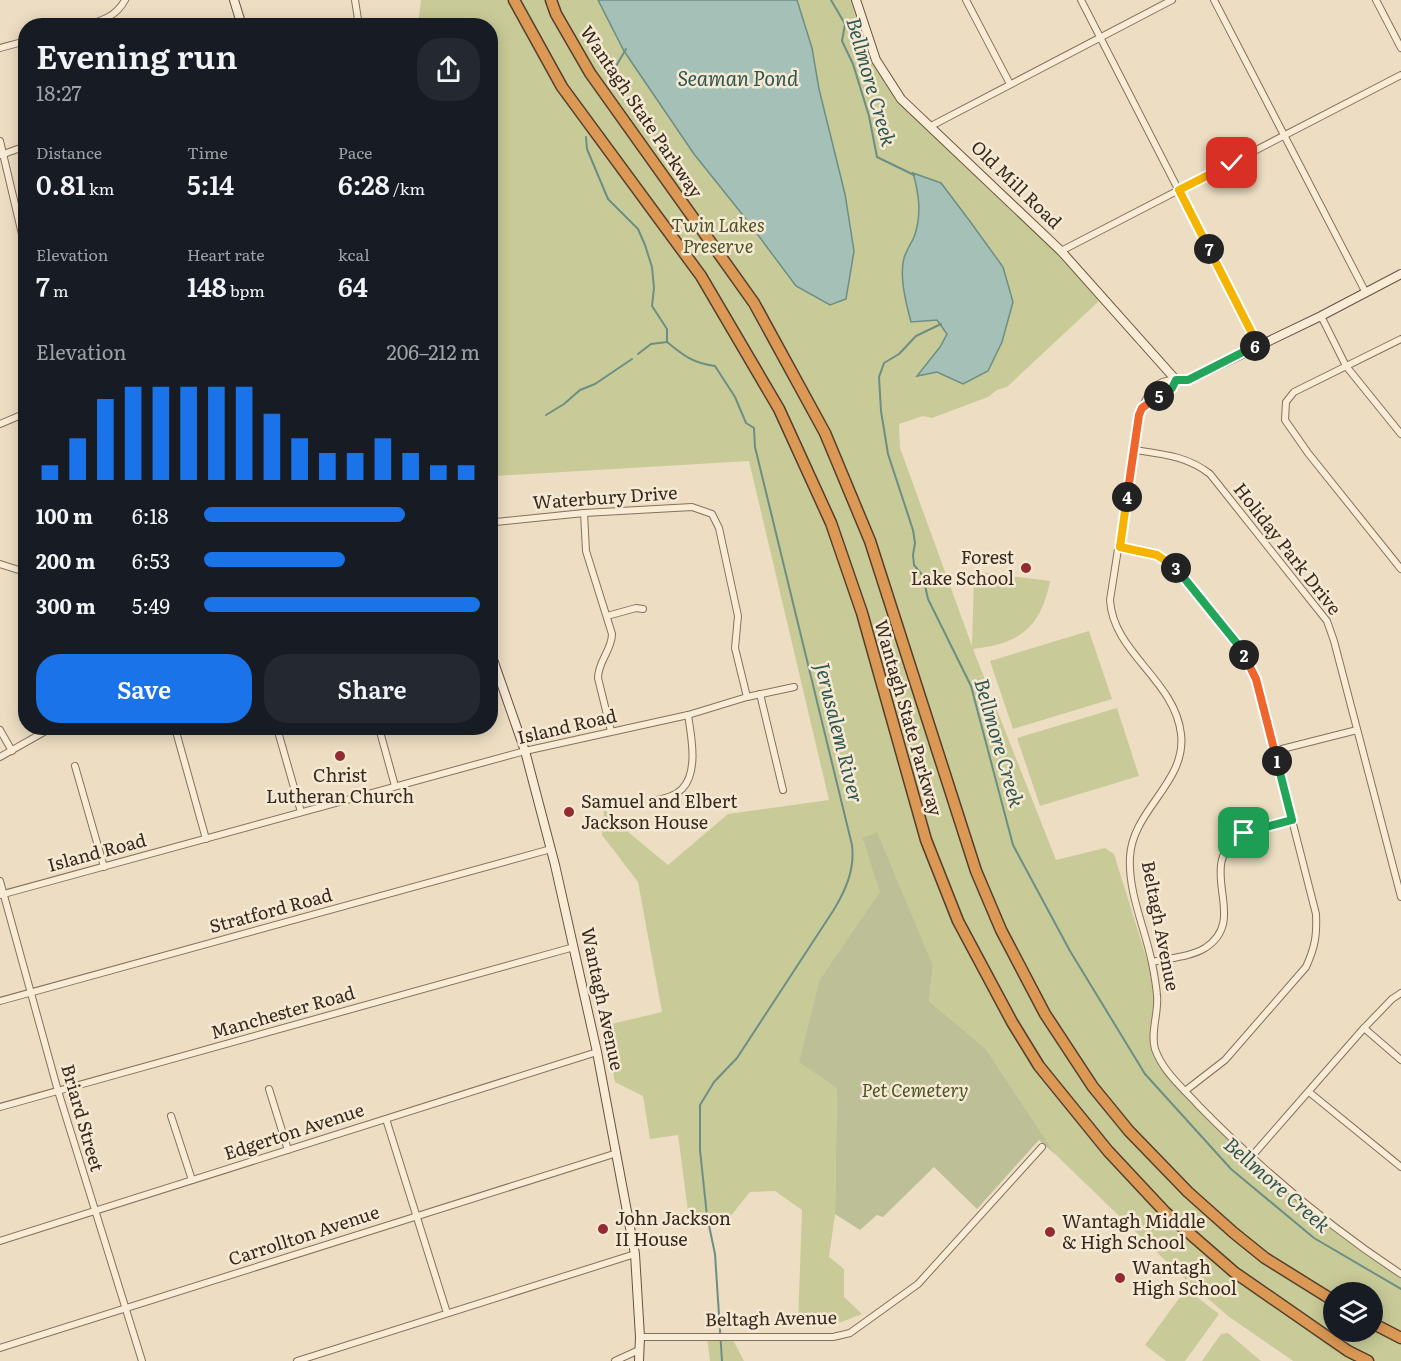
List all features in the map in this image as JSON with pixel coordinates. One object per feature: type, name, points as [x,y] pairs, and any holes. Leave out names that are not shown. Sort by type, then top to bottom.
[{"type":"highway","name":"Wantagh State Parkway","points":[[514,0],[562,87],[701,276],[779,409],[831,523],[862,613],[926,840],[958,921],[1012,1022],[1039,1066],[1108,1151],[1165,1212],[1234,1272],[1348,1351],[1368,1361]]},
{"type":"highway","name":"Wantagh State Parkway","points":[[551,0],[590,73],[754,303],[825,433],[870,541],[976,871],[1001,930],[1045,1014],[1093,1087],[1130,1131],[1188,1192],[1265,1258],[1323,1294]]},
{"type":"highway","points":[[1383,1329],[1401,1338]]},
{"type":"main road","points":[[234,0],[240,18]]},
{"type":"main road","name":"Old Mill Road","points":[[856,0],[876,60],[901,99],[932,126],[1060,251],[1176,380]]},
{"type":"main road","points":[[1176,380],[1188,380],[1321,316],[1401,274]]},
{"type":"main road","name":"Wantagh Avenue","points":[[498,674],[525,751],[551,849],[597,1052],[634,1254],[640,1337],[639,1361]]},
{"type":"street","points":[[105,18],[117,11],[125,0]]},
{"type":"street","points":[[355,0],[358,18]]},
{"type":"street","points":[[966,0],[1010,84]]},
{"type":"street","points":[[1081,0],[1258,345]]},
{"type":"street","points":[[932,126],[1172,0]]},
{"type":"street","points":[[1214,0],[1366,293]]},
{"type":"street","points":[[1376,0],[1401,48]]},
{"type":"street","points":[[0,48],[18,43]]},
{"type":"street","points":[[1060,251],[1401,75]]},
{"type":"street","points":[[0,141],[18,218]]},
{"type":"street","points":[[2,154],[18,149]]},
{"type":"street","points":[[1321,316],[1346,366],[1401,434]]},
{"type":"street","points":[[1401,339],[1294,392],[1286,402],[1285,420],[1308,453],[1401,569]]},
{"type":"street","points":[[1165,380],[1176,380],[1172,388],[1142,408],[1148,395],[1160,383],[1165,380]]},
{"type":"street","name":"Beltagh Avenue","points":[[1142,408],[1137,423],[1120,547],[1111,592],[1112,615],[1121,635],[1168,695],[1181,733],[1182,752],[1176,767],[1137,828],[1130,855],[1130,879],[1152,962],[1158,995],[1154,1046],[1163,1067],[1234,1142],[1357,1245],[1401,1274]]},
{"type":"street","points":[[0,423],[18,416]]},
{"type":"street","name":"Holiday Park Drive","points":[[1134,450],[1184,458],[1210,474],[1315,603],[1327,621],[1334,640],[1401,897]]},
{"type":"street","name":"Waterbury Drive","points":[[498,522],[584,513],[692,507],[712,514],[719,528],[738,616],[735,648],[747,697]]},
{"type":"street","points":[[584,513],[586,551],[607,616],[612,640],[600,664],[598,678],[611,731]]},
{"type":"street","points":[[1120,547],[1157,555],[1173,565],[1239,646],[1256,679],[1316,914],[1317,934],[1314,949],[1306,967],[1231,1054],[1185,1090]]},
{"type":"street","points":[[0,564],[18,569]]},
{"type":"street","points":[[607,616],[636,608],[643,609]]},
{"type":"street","name":"Island Road","points":[[2,895],[525,751],[688,715],[747,697],[794,687]]},
{"type":"street","points":[[760,694],[783,790]]},
{"type":"street","points":[[657,800],[674,795],[684,788],[688,780],[693,743],[688,715]]},
{"type":"street","points":[[0,730],[12,751]]},
{"type":"street","points":[[1274,751],[1357,730]]},
{"type":"street","points":[[0,757],[39,735]]},
{"type":"street","points":[[177,735],[206,839]]},
{"type":"street","points":[[279,735],[301,812]]},
{"type":"street","points":[[381,735],[395,786]]},
{"type":"street","points":[[75,766],[104,867]]},
{"type":"street","points":[[1152,962],[1191,954],[1205,948],[1213,941],[1222,931],[1226,916],[1219,872],[1226,848],[1244,833],[1292,820]]},
{"type":"street","name":"Stratford Road","points":[[0,1001],[551,849]]},
{"type":"street","name":"Briard Street","points":[[0,881],[58,1091],[142,1361]]},
{"type":"street","name":"Manchester Road","points":[[0,1107],[574,947]]},
{"type":"street","points":[[1252,1156],[1364,1028],[1392,999],[1401,993]]},
{"type":"street","points":[[1364,1028],[1401,1060]]},
{"type":"street","name":"Edgerton Avenue","points":[[0,1241],[597,1052]]},
{"type":"street","points":[[269,1089],[288,1150]]},
{"type":"street","points":[[1309,1092],[1401,1167]]},
{"type":"street","points":[[171,1116],[192,1180]]},
{"type":"street","points":[[386,1119],[447,1313]]},
{"type":"street","name":"Beltagh Avenue","points":[[640,1337],[833,1338],[850,1333],[918,1284],[1042,1147]]},
{"type":"street","name":"Carrollton Avenue","points":[[0,1348],[616,1153]]},
{"type":"street","points":[[297,1361],[634,1254]]},
{"type":"street","points":[[615,1361],[639,1350]]},
{"type":"green space","name":"Twin Lakes Preserve","points":[[421,0],[853,0],[892,91],[1078,273],[1099,301],[1007,387],[997,390],[988,397],[932,418],[923,416],[899,424],[900,448],[972,646],[974,576],[979,572],[1050,581],[1041,611],[1025,631],[1003,643],[973,649],[1056,860],[1105,848],[1114,854],[1158,995],[1154,1046],[1163,1067],[1234,1142],[1357,1245],[1401,1274],[1401,1361],[1293,1361],[1228,1316],[1176,1271],[1056,1155],[986,1049],[929,1001],[933,966],[862,839],[881,892],[820,979],[837,1088],[835,1214],[829,1257],[844,1269],[844,1297],[862,1314],[831,1326],[798,1323],[802,1210],[775,1191],[750,1192],[725,1223],[690,1227],[678,1135],[650,1139],[643,1096],[615,1082],[603,1026],[662,1012],[638,882],[602,835],[604,809],[668,865],[728,814],[829,800],[749,461],[498,476],[498,18],[419,18]]},
{"type":"green space","points":[[1089,631],[1112,699],[1013,729],[990,661]]},
{"type":"green space","points":[[1117,708],[1139,776],[1040,806],[1017,738]]},
{"type":"green space","name":"Pet Cemetery","points":[[877,832],[933,966],[929,1001],[986,1049],[1056,1155],[1039,1140],[977,1209],[934,1167],[883,1217],[877,1215],[860,1230],[835,1214],[837,1088],[799,1062],[820,979],[880,892],[862,838]]},
{"type":"green space","points":[[1186,1289],[1219,1314],[1185,1361],[1166,1361],[1145,1345]]},
{"type":"green space","points":[[1228,1333],[1261,1361],[1202,1361],[1221,1334]]},
{"type":"green space","points":[[707,1338],[732,1338],[744,1361],[710,1361]]},
{"type":"water","name":"Seaman Pond","points":[[598,0],[797,0],[812,48],[819,89],[845,194],[854,251],[846,299],[830,305],[796,286],[694,154],[624,51]]},
{"type":"water","points":[[913,173],[941,183],[1003,267],[1013,302],[1002,342],[988,371],[963,384],[937,372],[917,376],[940,347],[947,334],[937,320],[911,322],[905,298],[903,265],[917,229],[919,213]]},
{"type":"waterway","name":"Bellmore Creek","points":[[831,0],[845,24],[842,41],[853,64],[869,116],[877,157],[914,175]]},
{"type":"waterway","name":"Jerusalem River","points":[[609,78],[626,49]]},
{"type":"waterway","name":"Jerusalem River","points":[[586,137],[587,149],[608,199],[638,229],[645,245],[652,267],[654,288],[652,306],[667,329],[667,342],[689,358],[715,366],[735,397],[746,423],[754,428],[755,447],[852,845],[851,871],[838,903],[737,1058],[714,1082],[700,1105],[700,1150],[707,1216],[715,1254],[722,1361]]},
{"type":"waterway","name":"Bellmore Creek","points":[[941,324],[916,336],[899,354],[884,363],[879,377],[881,411],[888,454],[913,530],[914,565],[923,576],[928,599],[971,686],[1013,845],[1070,951],[1145,1074],[1231,1169],[1314,1238],[1401,1289]]},
{"type":"waterway","points":[[638,354],[651,344],[667,342]]},
{"type":"waterway","points":[[546,415],[564,404],[580,390],[595,384],[632,359]]},
{"type":"place","name":"Forest Lake School","points":[[1026,568]]},
{"type":"place","name":"Christ Lutheran Church","points":[[340,756]]},
{"type":"place","name":"Samuel and Elbert Jackson House","points":[[569,812]]},
{"type":"place","name":"John Jackson II House","points":[[603,1229]]},
{"type":"place","name":"Wantagh Middle & High School","points":[[1050,1232]]},
{"type":"place","name":"Wantagh High School","points":[[1120,1278]]},
{"type":"route","points":[[1232,163],[1179,190],[1258,345],[1188,380],[1176,380],[1172,388],[1142,408],[1137,423],[1120,547],[1157,555],[1173,565],[1239,646],[1256,679],[1292,820],[1244,833]]}]
